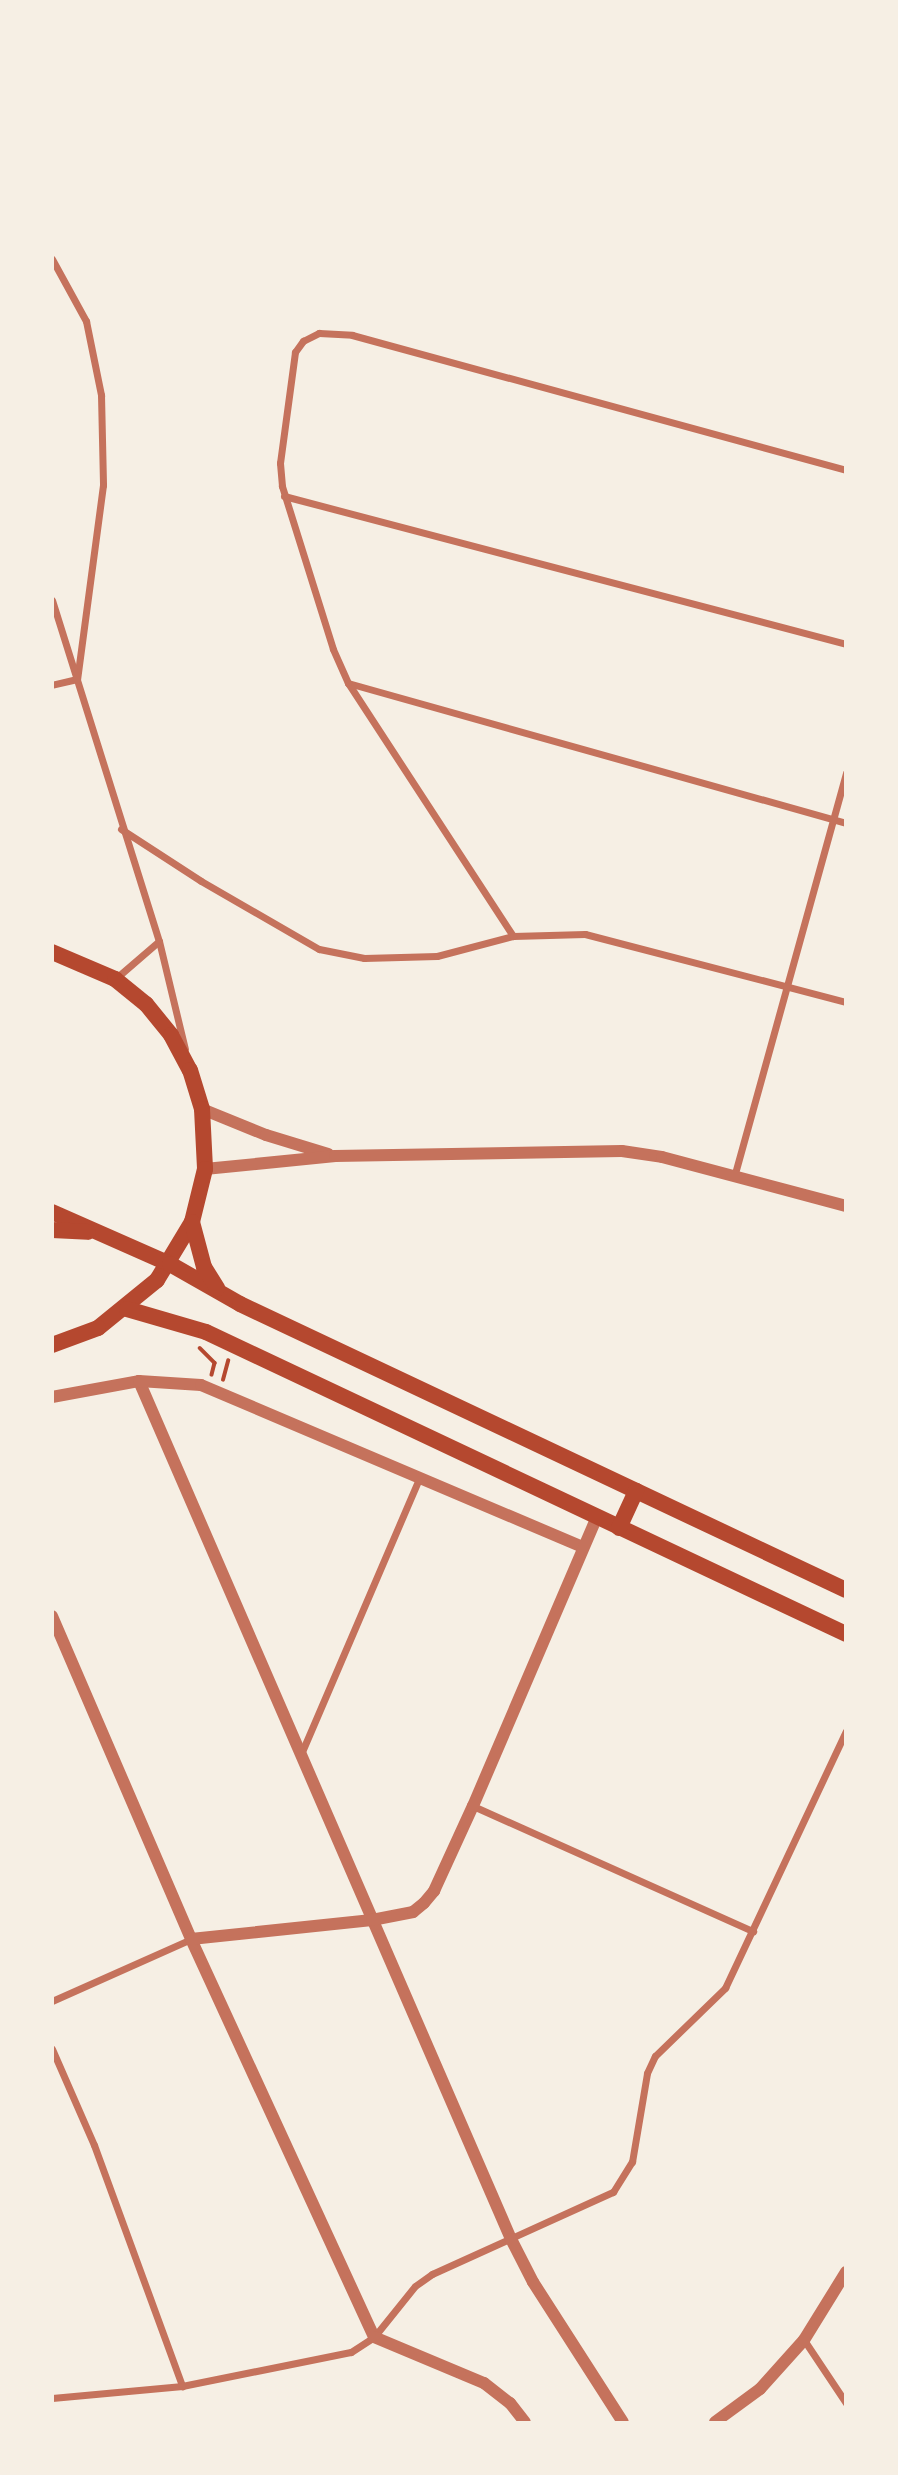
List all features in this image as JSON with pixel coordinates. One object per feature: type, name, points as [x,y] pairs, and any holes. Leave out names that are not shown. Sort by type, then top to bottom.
[{"type":"main road","points":[[52,952],[115,979],[146,1004],[171,1035],[190,1070],[202,1109],[205,1169],[192,1222],[170,1264],[127,1309],[98,1328],[52,1345]]},
{"type":"main road","points":[[52,1212],[170,1264],[218,1290],[636,1492],[845,1590]]},
{"type":"main road","points":[[192,1222],[204,1267],[218,1290]]},
{"type":"main road","points":[[52,1230],[97,1232]]},
{"type":"main road","points":[[127,1309],[205,1332],[845,1634]]},
{"type":"main road","points":[[619,1528],[636,1492]]},
{"type":"street","points":[[52,259],[86,321],[101,396],[103,485],[77,679]]},
{"type":"street","points":[[513,936],[348,684],[284,496],[280,463],[291,363],[303,341],[334,331],[352,335],[845,470]]},
{"type":"street","points":[[284,496],[845,644]]},
{"type":"street","points":[[52,600],[121,829],[159,941],[190,1070]]},
{"type":"street","points":[[52,685],[77,679]]},
{"type":"street","points":[[348,684],[845,823]]},
{"type":"street","points":[[734,1177],[789,986],[845,772]]},
{"type":"street","points":[[121,829],[201,881],[319,949],[363,958],[437,957],[513,936],[584,934],[845,1002]]},
{"type":"street","points":[[115,979],[159,941]]},
{"type":"street","points":[[202,1109],[266,1135],[335,1156]]},
{"type":"street","points":[[205,1169],[335,1156],[590,1149],[662,1157],[845,1206]]},
{"type":"street","points":[[52,1397],[139,1381],[173,1380],[214,1390],[582,1547]]},
{"type":"street","points":[[139,1381],[511,2239],[533,2283],[623,2423]]},
{"type":"street","points":[[301,1754],[420,1477]]},
{"type":"street","points":[[52,2001],[191,1940],[372,1920],[413,1912],[424,1903],[434,1891],[473,1805],[597,1516]]},
{"type":"street","points":[[53,1621],[191,1940],[373,2337],[484,2383],[510,2403],[525,2423]]},
{"type":"street","points":[[52,2398],[182,2386],[322,2361],[351,2353],[373,2337],[415,2286],[432,2274],[601,2200],[621,2182],[632,2162],[647,2073],[655,2056],[725,1988],[845,1731]]},
{"type":"street","points":[[473,1805],[752,1931]]},
{"type":"street","points":[[52,2049],[94,2145],[182,2386]]},
{"type":"street","points":[[715,2423],[760,2389],[804,2340],[845,2272]]},
{"type":"street","points":[[804,2340],[845,2403]]},
{"type":"path","points":[[197,1346],[229,1357],[214,1390],[215,1363],[197,1346]]}]
